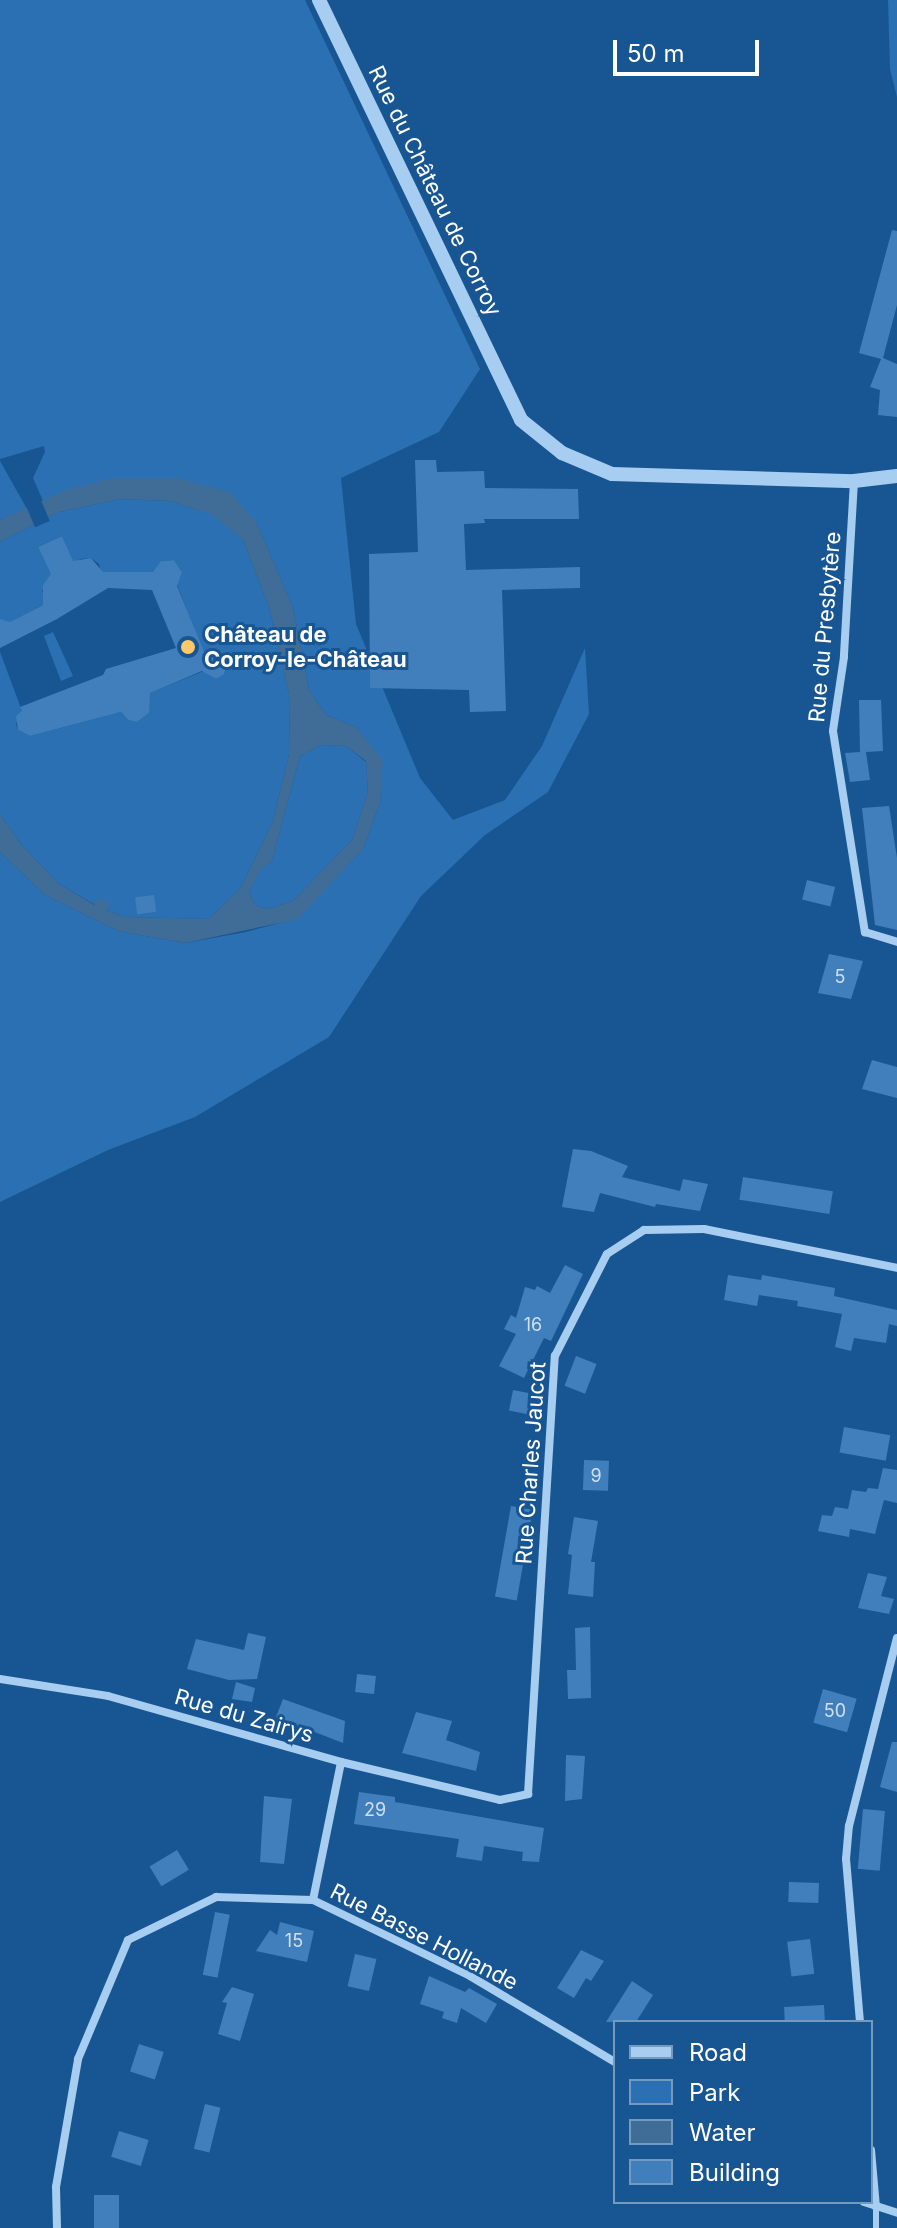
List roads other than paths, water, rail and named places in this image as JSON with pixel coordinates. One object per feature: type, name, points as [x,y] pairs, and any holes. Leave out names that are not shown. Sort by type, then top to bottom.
[{"type":"street","name":"Rue du Château de Corroy","points":[[319,0],[521,420],[562,453],[612,474],[854,481],[897,476]]},
{"type":"street","name":"Rue du Presbytère","points":[[854,481],[844,657],[833,731],[865,932],[897,942]]},
{"type":"street","name":"Rue Charles Jaucot","points":[[341,1762],[500,1800],[528,1794],[555,1356],[607,1254],[644,1230],[704,1229],[897,1268]]},
{"type":"street","points":[[860,2020],[846,1859],[848,1837],[897,1638]]},
{"type":"street","name":"Rue du Zairys","points":[[0,1679],[108,1696],[341,1762]]},
{"type":"street","points":[[313,1900],[341,1762]]},
{"type":"street","name":"Rue Basse Hollande","points":[[57,2228],[56,2187],[78,2059],[128,1940],[216,1897],[313,1900],[470,1976],[613,2061]]},
{"type":"street","points":[[873,2173],[876,2207]]},
{"type":"street","points":[[869,2204],[897,2213]]},
{"type":"lane","points":[[876,2207],[876,2228]]},
{"type":"water","points":[[112,478],[177,478],[231,493],[257,524],[293,608],[309,690],[326,715],[356,727],[383,761],[380,803],[363,849],[298,919],[185,943],[118,931],[45,895],[0,852],[0,814],[20,843],[58,883],[94,905],[98,898],[110,903],[106,910],[124,917],[209,919],[240,889],[273,821],[289,754],[290,699],[270,610],[243,540],[213,515],[170,501],[121,499],[59,512],[0,542],[0,520],[63,491]],"holes":[[[321,745],[346,746],[366,761],[368,791],[352,840],[293,901],[267,909],[255,905],[249,893],[259,872],[272,860],[300,756]]]},
{"type":"place","name":"Château de Corroy-le-Château","points":[[188,647]]}]
